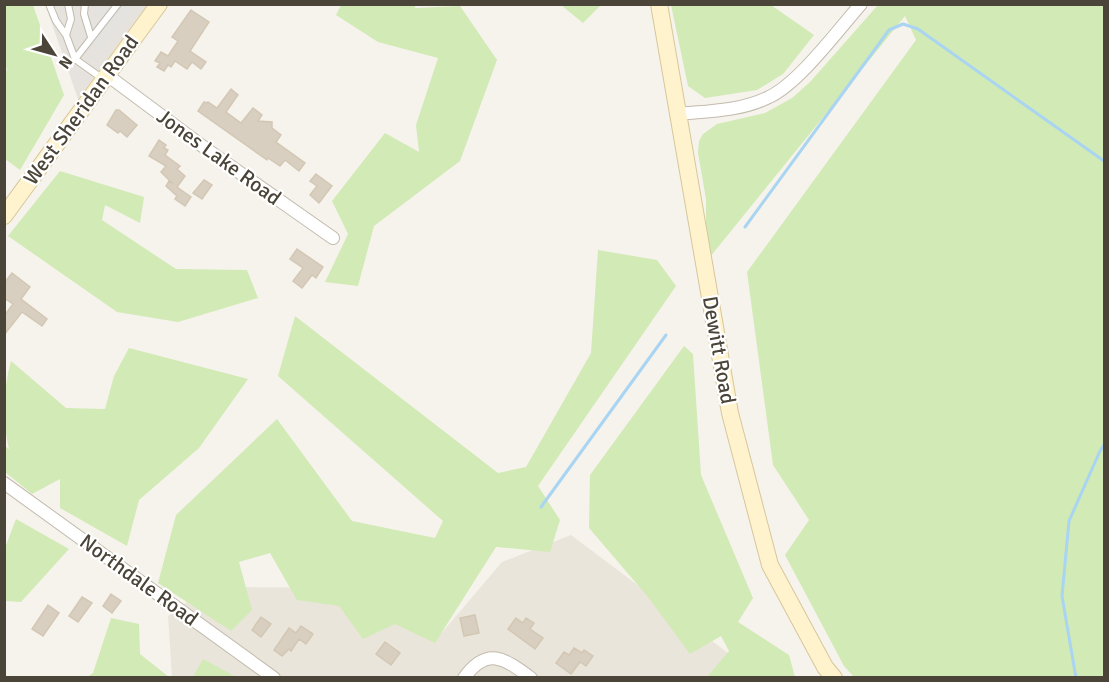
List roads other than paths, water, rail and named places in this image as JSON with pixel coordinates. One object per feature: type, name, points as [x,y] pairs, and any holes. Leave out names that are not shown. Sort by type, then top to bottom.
[{"type":"street","name":"West Sheridan Road","points":[[4,216],[159,4]]},
{"type":"street","name":"Dewitt Road","points":[[659,4],[730,413],[770,565],[825,667],[834,678]]},
{"type":"street","points":[[678,114],[732,109],[769,97],[791,82],[861,4]]},
{"type":"street","name":"Jones Lake Road","points":[[105,78],[333,238]]},
{"type":"street","name":"Northdale Road","points":[[4,483],[274,678]]},
{"type":"street","points":[[464,678],[479,661],[489,658],[500,658],[511,663],[531,678]]},
{"type":"lane","points":[[49,4],[66,35],[75,59],[105,78]]},
{"type":"lane","points":[[66,35],[71,19],[68,4]]},
{"type":"lane","points":[[85,4],[84,14],[91,37]]},
{"type":"lane","points":[[75,59],[118,4]]},
{"type":"waterway","points":[[745,227],[889,30],[903,24],[918,29],[1104,161]]},
{"type":"waterway","points":[[541,507],[666,335]]},
{"type":"waterway","points":[[1076,678],[1062,596],[1069,521],[1104,445]]}]
